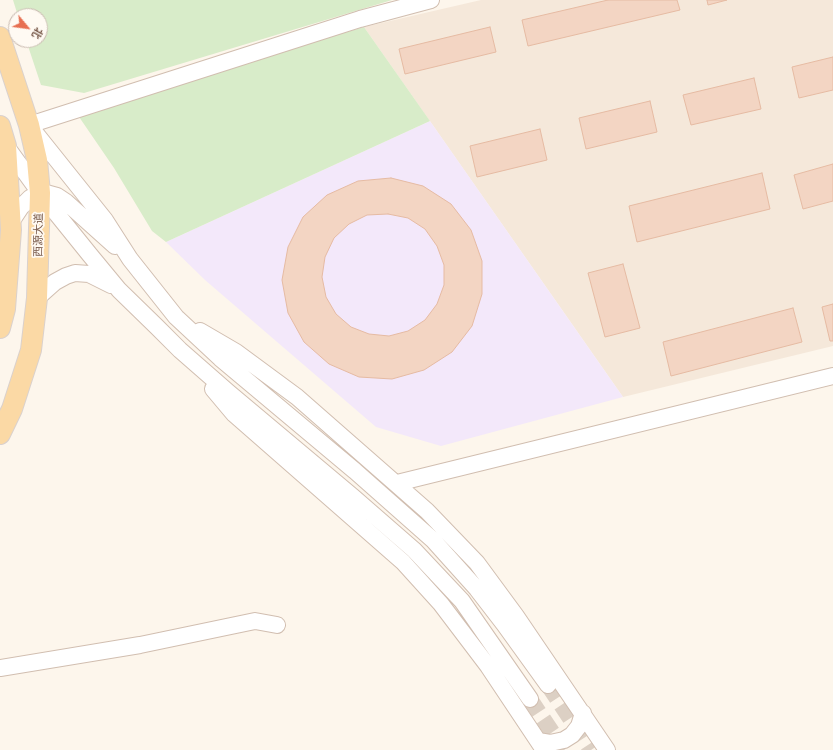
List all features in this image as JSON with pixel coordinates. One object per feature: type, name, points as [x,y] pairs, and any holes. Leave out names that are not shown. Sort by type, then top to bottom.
[{"type":"main road","name":"西源大道","points":[[0,37],[30,125],[37,160],[40,193],[37,298],[31,350],[12,409],[0,434]]},
{"type":"main road","points":[[0,126],[6,146],[11,222],[5,309],[0,328]]},
{"type":"street","points":[[431,0],[360,19],[30,125],[106,220],[130,259],[176,317],[220,358],[355,471],[434,540],[477,589],[548,685]]},
{"type":"street","points":[[6,146],[40,193],[119,290],[180,350],[414,550],[462,601],[530,699]]},
{"type":"street","points":[[11,222],[30,198],[40,193],[57,196],[66,202],[130,259]]},
{"type":"street","points":[[37,298],[55,282],[76,273],[89,274],[103,280],[119,290]]},
{"type":"street","points":[[176,317],[236,352],[297,397],[397,483],[427,511],[477,563],[516,616],[607,750]]},
{"type":"street","points":[[180,350],[234,414],[403,562],[441,604],[488,666],[541,746],[564,740],[572,735],[579,726],[582,713]]},
{"type":"street","points":[[397,483],[833,376]]},
{"type":"street","points":[[0,668],[140,645],[255,621],[277,625]]},
{"type":"shaded area","points":[[481,0],[833,0],[833,346],[623,397],[364,27]]},
{"type":"shaded area","points":[[430,121],[623,397],[441,446],[376,427],[205,280],[166,242]]},
{"type":"green space","points":[[13,0],[392,0],[84,93],[41,85],[29,48],[48,48],[48,8],[16,8]]},
{"type":"green space","points":[[364,27],[430,121],[166,242],[152,231],[114,168],[75,111]]},
{"type":"building","points":[[608,0],[677,0],[680,10],[528,46],[522,20]]},
{"type":"building","points":[[707,0],[727,0],[708,5]]},
{"type":"building","points":[[490,27],[496,52],[405,74],[399,49]]},
{"type":"building","points":[[833,57],[833,90],[799,98],[792,67]]},
{"type":"building","points":[[754,78],[761,109],[691,125],[683,95]]},
{"type":"building","points":[[650,101],[657,132],[586,149],[579,118]]},
{"type":"building","points":[[540,129],[547,160],[477,177],[470,146]]},
{"type":"building","points":[[833,164],[833,201],[803,209],[794,175]]},
{"type":"building","points":[[762,173],[770,209],[637,242],[629,206]]},
{"type":"building","points":[[391,178],[423,186],[451,204],[471,230],[482,261],[482,294],[472,326],[452,352],[424,370],[392,379],[359,377],[329,364],[304,342],[288,313],[282,280],[288,247],[303,217],[327,195],[358,181]],"holes":[[[388,214],[408,218],[425,229],[437,246],[444,265],[444,285],[437,304],[425,320],[408,331],[389,336],[369,334],[351,327],[336,314],[326,297],[322,277],[325,257],[334,238],[349,224],[367,215]]]},
{"type":"building","points":[[623,264],[640,328],[605,337],[588,273]]},
{"type":"building","points":[[833,304],[833,341],[830,341],[822,307]]},
{"type":"building","points":[[793,308],[802,342],[671,376],[663,342]]},
{"type":"tunnel","points":[[548,685],[591,750]]},
{"type":"tunnel","points":[[530,699],[564,750]]}]
